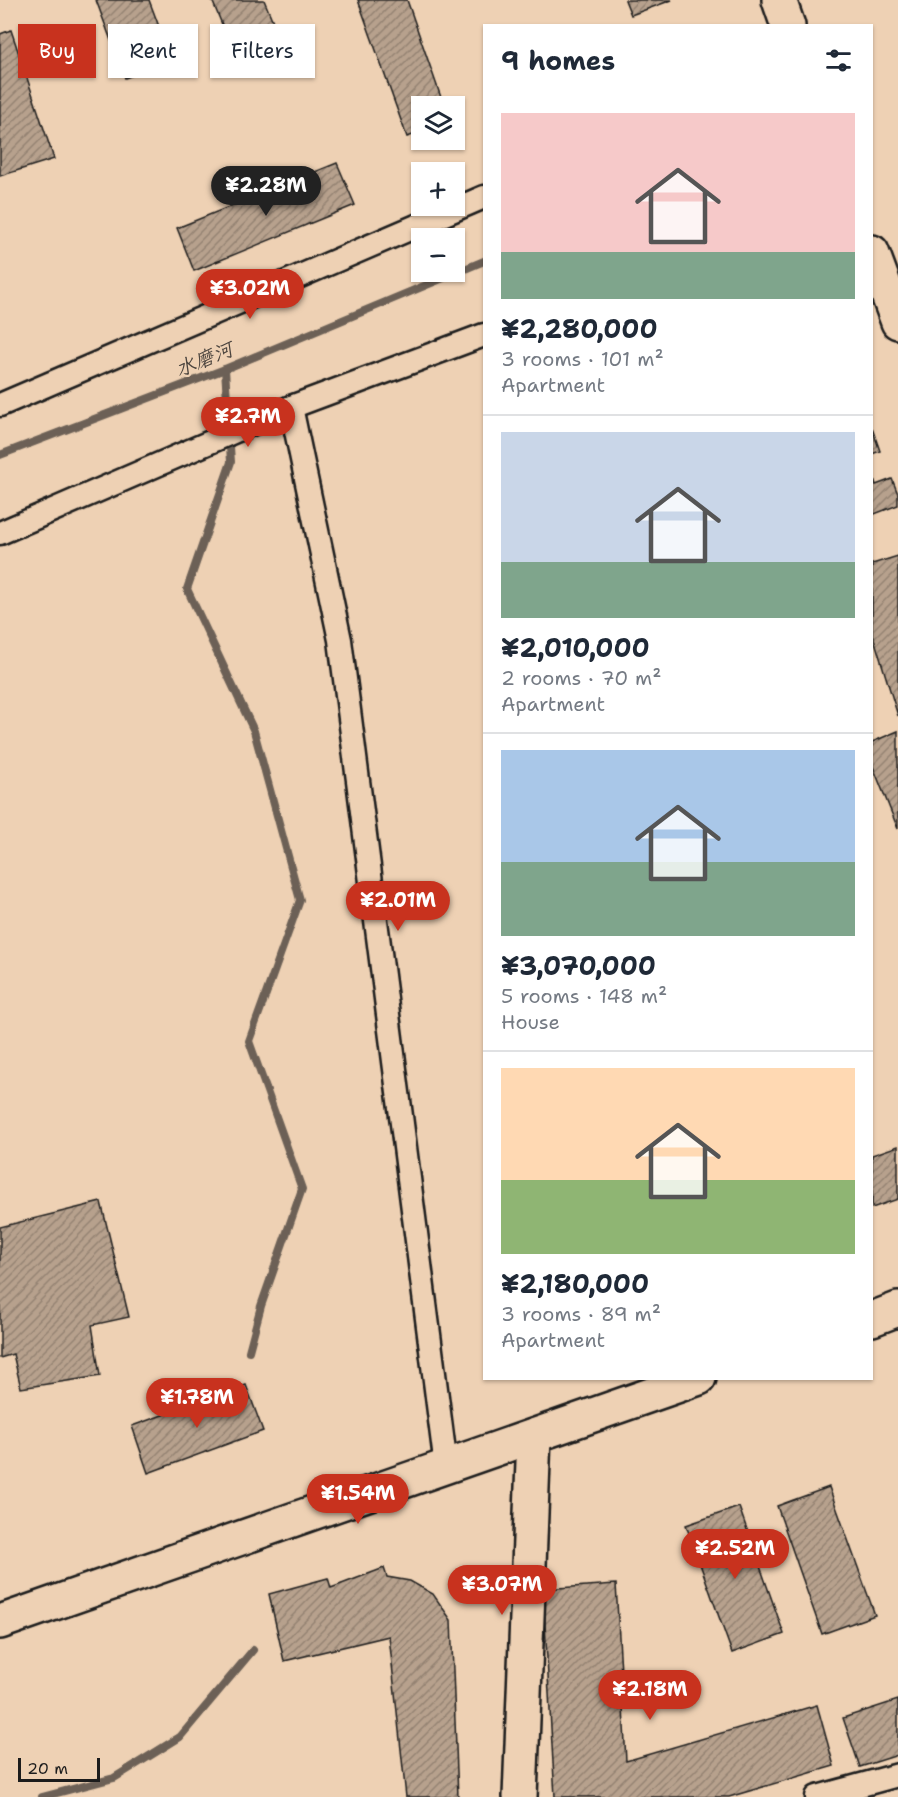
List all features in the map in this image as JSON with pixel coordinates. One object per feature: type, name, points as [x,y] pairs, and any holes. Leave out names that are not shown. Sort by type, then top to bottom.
[{"type":"street","points":[[778,0],[787,24]]},
{"type":"street","points":[[0,405],[483,197]]},
{"type":"street","points":[[873,255],[898,322]]},
{"type":"street","points":[[0,533],[291,406],[483,335]]},
{"type":"street","points":[[291,406],[340,640],[446,1467]]},
{"type":"street","points":[[873,1318],[898,1309]]},
{"type":"street","points":[[0,1622],[693,1380]]},
{"type":"street","points":[[520,1797],[534,1436]]},
{"type":"street","points":[[817,1797],[898,1774]]},
{"type":"building","points":[[96,0],[149,0],[158,24],[108,24],[108,32]]},
{"type":"building","points":[[212,0],[264,0],[274,24],[222,24]]},
{"type":"building","points":[[358,0],[407,0],[441,96],[411,96],[411,136],[407,137]]},
{"type":"building","points":[[625,0],[672,0],[631,15]]},
{"type":"building","points":[[11,30],[18,51],[18,78],[27,78],[54,159],[0,176],[0,34]]},
{"type":"building","points":[[337,163],[355,205],[194,271],[177,228]]},
{"type":"building","points":[[873,431],[880,451],[873,454]]},
{"type":"building","points":[[873,475],[876,485],[892,479],[898,494],[898,505],[873,515]]},
{"type":"building","points":[[898,556],[898,716],[873,635],[873,564]]},
{"type":"building","points":[[898,731],[898,829],[873,766],[873,742]]},
{"type":"building","points":[[898,1146],[898,1199],[873,1208],[873,1155]]},
{"type":"building","points":[[101,1202],[129,1317],[92,1325],[100,1376],[21,1388],[13,1354],[0,1358],[0,1227]]},
{"type":"building","points":[[246,1385],[263,1431],[148,1473],[132,1426]]},
{"type":"building","points":[[829,1487],[875,1615],[822,1634],[777,1506]]},
{"type":"building","points":[[739,1507],[784,1634],[732,1653],[686,1525]]},
{"type":"building","points":[[384,1568],[387,1577],[410,1581],[433,1594],[451,1620],[458,1797],[406,1797],[389,1636],[284,1661],[269,1594],[328,1578],[331,1588]]},
{"type":"building","points":[[616,1584],[626,1761],[817,1705],[834,1766],[729,1797],[555,1797],[543,1589]]},
{"type":"building","points":[[898,1700],[898,1755],[860,1767],[843,1718]]},
{"type":"waterway","name":"水磨河","points":[[0,455],[225,369],[483,261]]},
{"type":"waterway","points":[[225,369],[231,462],[187,589],[254,731],[300,900],[249,1041],[302,1189],[261,1306],[249,1351]]},
{"type":"waterway","points":[[42,1797],[114,1778],[180,1737],[253,1650]]}]
